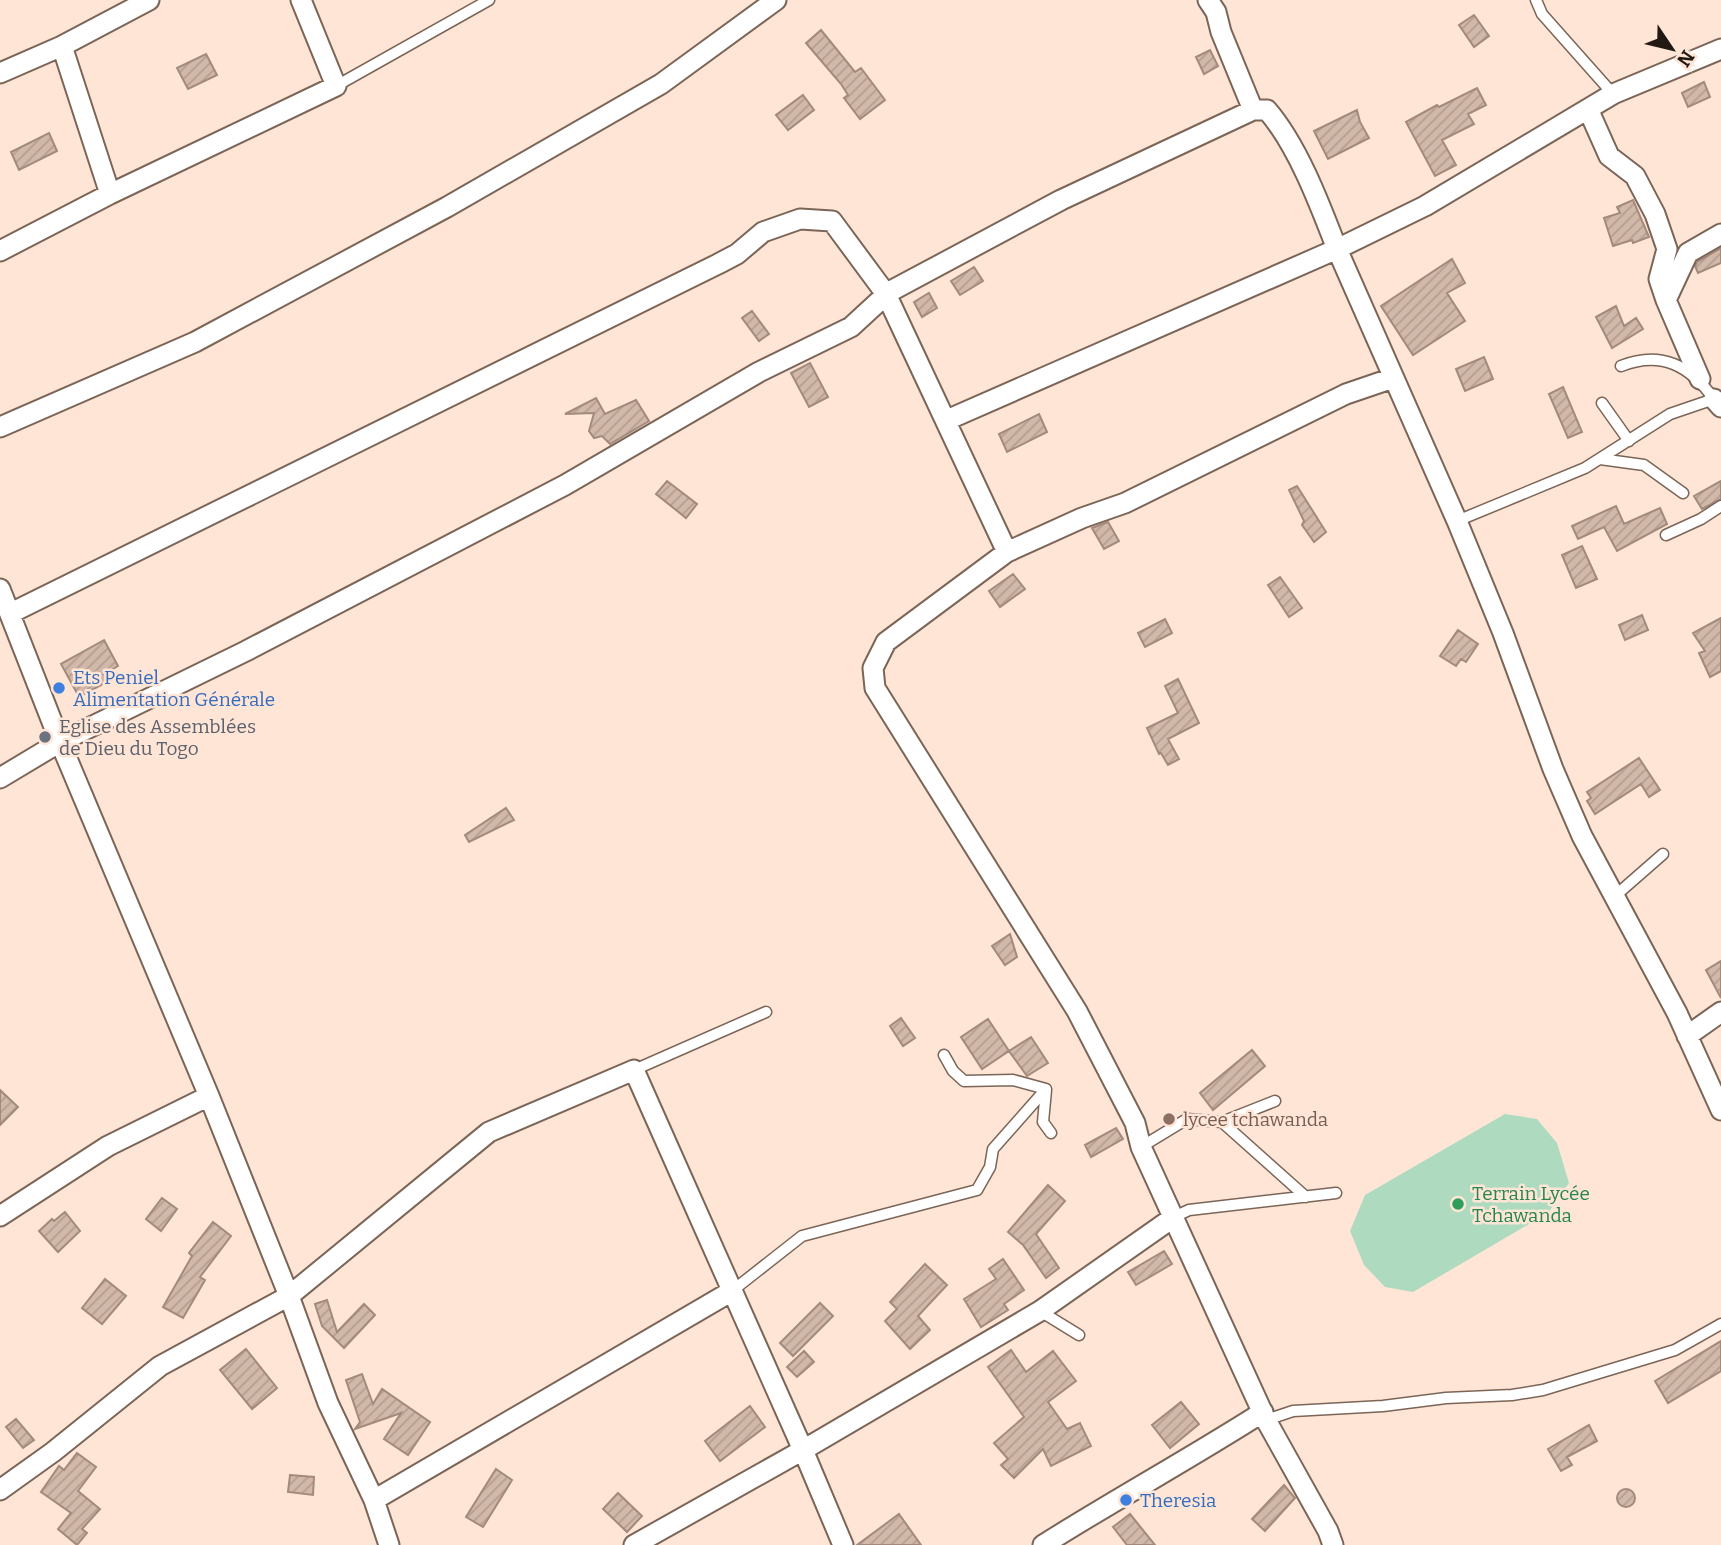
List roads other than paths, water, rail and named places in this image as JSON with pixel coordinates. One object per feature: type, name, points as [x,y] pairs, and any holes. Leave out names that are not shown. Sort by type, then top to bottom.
[{"type":"street","points":[[0,73],[62,46],[149,0]]},
{"type":"street","points":[[0,251],[110,194],[336,86],[302,0]]},
{"type":"street","points":[[0,427],[195,342],[447,207],[661,83],[776,0]]},
{"type":"street","points":[[1208,0],[1220,22],[1221,32],[1253,110]]},
{"type":"street","points":[[62,46],[110,194]]},
{"type":"street","points":[[947,420],[1337,249],[1425,206],[1613,94],[1721,49]]},
{"type":"street","points":[[1588,109],[1609,156],[1635,176],[1656,214],[1667,249],[1659,279],[1700,379]]},
{"type":"street","points":[[0,778],[60,742],[246,651],[565,485],[759,372],[851,327],[886,294],[1061,200],[1253,110],[1267,110],[1277,122],[1315,195],[1457,521],[1503,633],[1553,769],[1582,836],[1687,1036],[1721,1110]]},
{"type":"street","points":[[11,613],[718,264],[737,254],[763,232],[800,219],[832,220],[886,294],[1007,552]]},
{"type":"street","points":[[1666,300],[1688,253],[1721,234]]},
{"type":"street","points":[[1333,1545],[1328,1531],[1264,1416],[1141,1147],[1135,1123],[1077,1011],[875,688],[873,668],[886,642],[1007,552],[1125,503],[1346,394],[1393,378]]},
{"type":"street","points":[[0,589],[60,742],[209,1096],[289,1296],[328,1403],[373,1500],[389,1545]]},
{"type":"street","points":[[1687,1036],[1721,1012]]},
{"type":"street","points":[[0,1490],[53,1452],[160,1366],[289,1296],[489,1132],[634,1070],[843,1545]]},
{"type":"street","points":[[0,1216],[108,1146],[209,1096]]},
{"type":"street","points":[[634,1545],[1040,1311],[1174,1217]]},
{"type":"street","points":[[373,1500],[732,1291]]},
{"type":"street","points":[[1043,1545],[1136,1488],[1264,1416]]},
{"type":"lane","points":[[336,86],[489,0]]},
{"type":"lane","points":[[1536,0],[1542,14],[1613,94]]},
{"type":"lane","points":[[1457,521],[1585,468],[1671,414],[1719,404],[1700,379],[1676,364],[1640,358],[1621,366]]},
{"type":"lane","points":[[1602,403],[1629,441]]},
{"type":"lane","points":[[1600,459],[1644,465],[1683,493]]},
{"type":"lane","points":[[1666,535],[1701,519],[1721,506]]},
{"type":"lane","points":[[1615,896],[1663,854]]},
{"type":"lane","points":[[634,1070],[766,1012]]},
{"type":"lane","points":[[944,1055],[953,1071],[964,1080],[1013,1080],[1046,1089]]},
{"type":"lane","points":[[1046,1089],[1043,1122],[1051,1133]]},
{"type":"lane","points":[[732,1291],[802,1236],[977,1190],[990,1167],[993,1149],[1046,1089]]},
{"type":"lane","points":[[1141,1147],[1186,1119],[1222,1122],[1275,1101]]},
{"type":"lane","points":[[1222,1122],[1306,1197]]},
{"type":"lane","points":[[1174,1217],[1189,1210],[1336,1193]]},
{"type":"lane","points":[[1040,1311],[1079,1335]]},
{"type":"lane","points":[[1264,1416],[1293,1411],[1383,1406],[1543,1390],[1675,1350],[1721,1324]]},
{"type":"place","name":"Ets Peniel Alimentation Générale","points":[[59,688]]},
{"type":"place","name":"Eglise des Assemblées de Dieu du Togo","points":[[45,737]]},
{"type":"place","name":"lycee tchawanda","points":[[1169,1119]]},
{"type":"place","name":"Terrain Lycée Tchawanda","points":[[1458,1204]]},
{"type":"place","name":"Theresia","points":[[1126,1500]]}]
